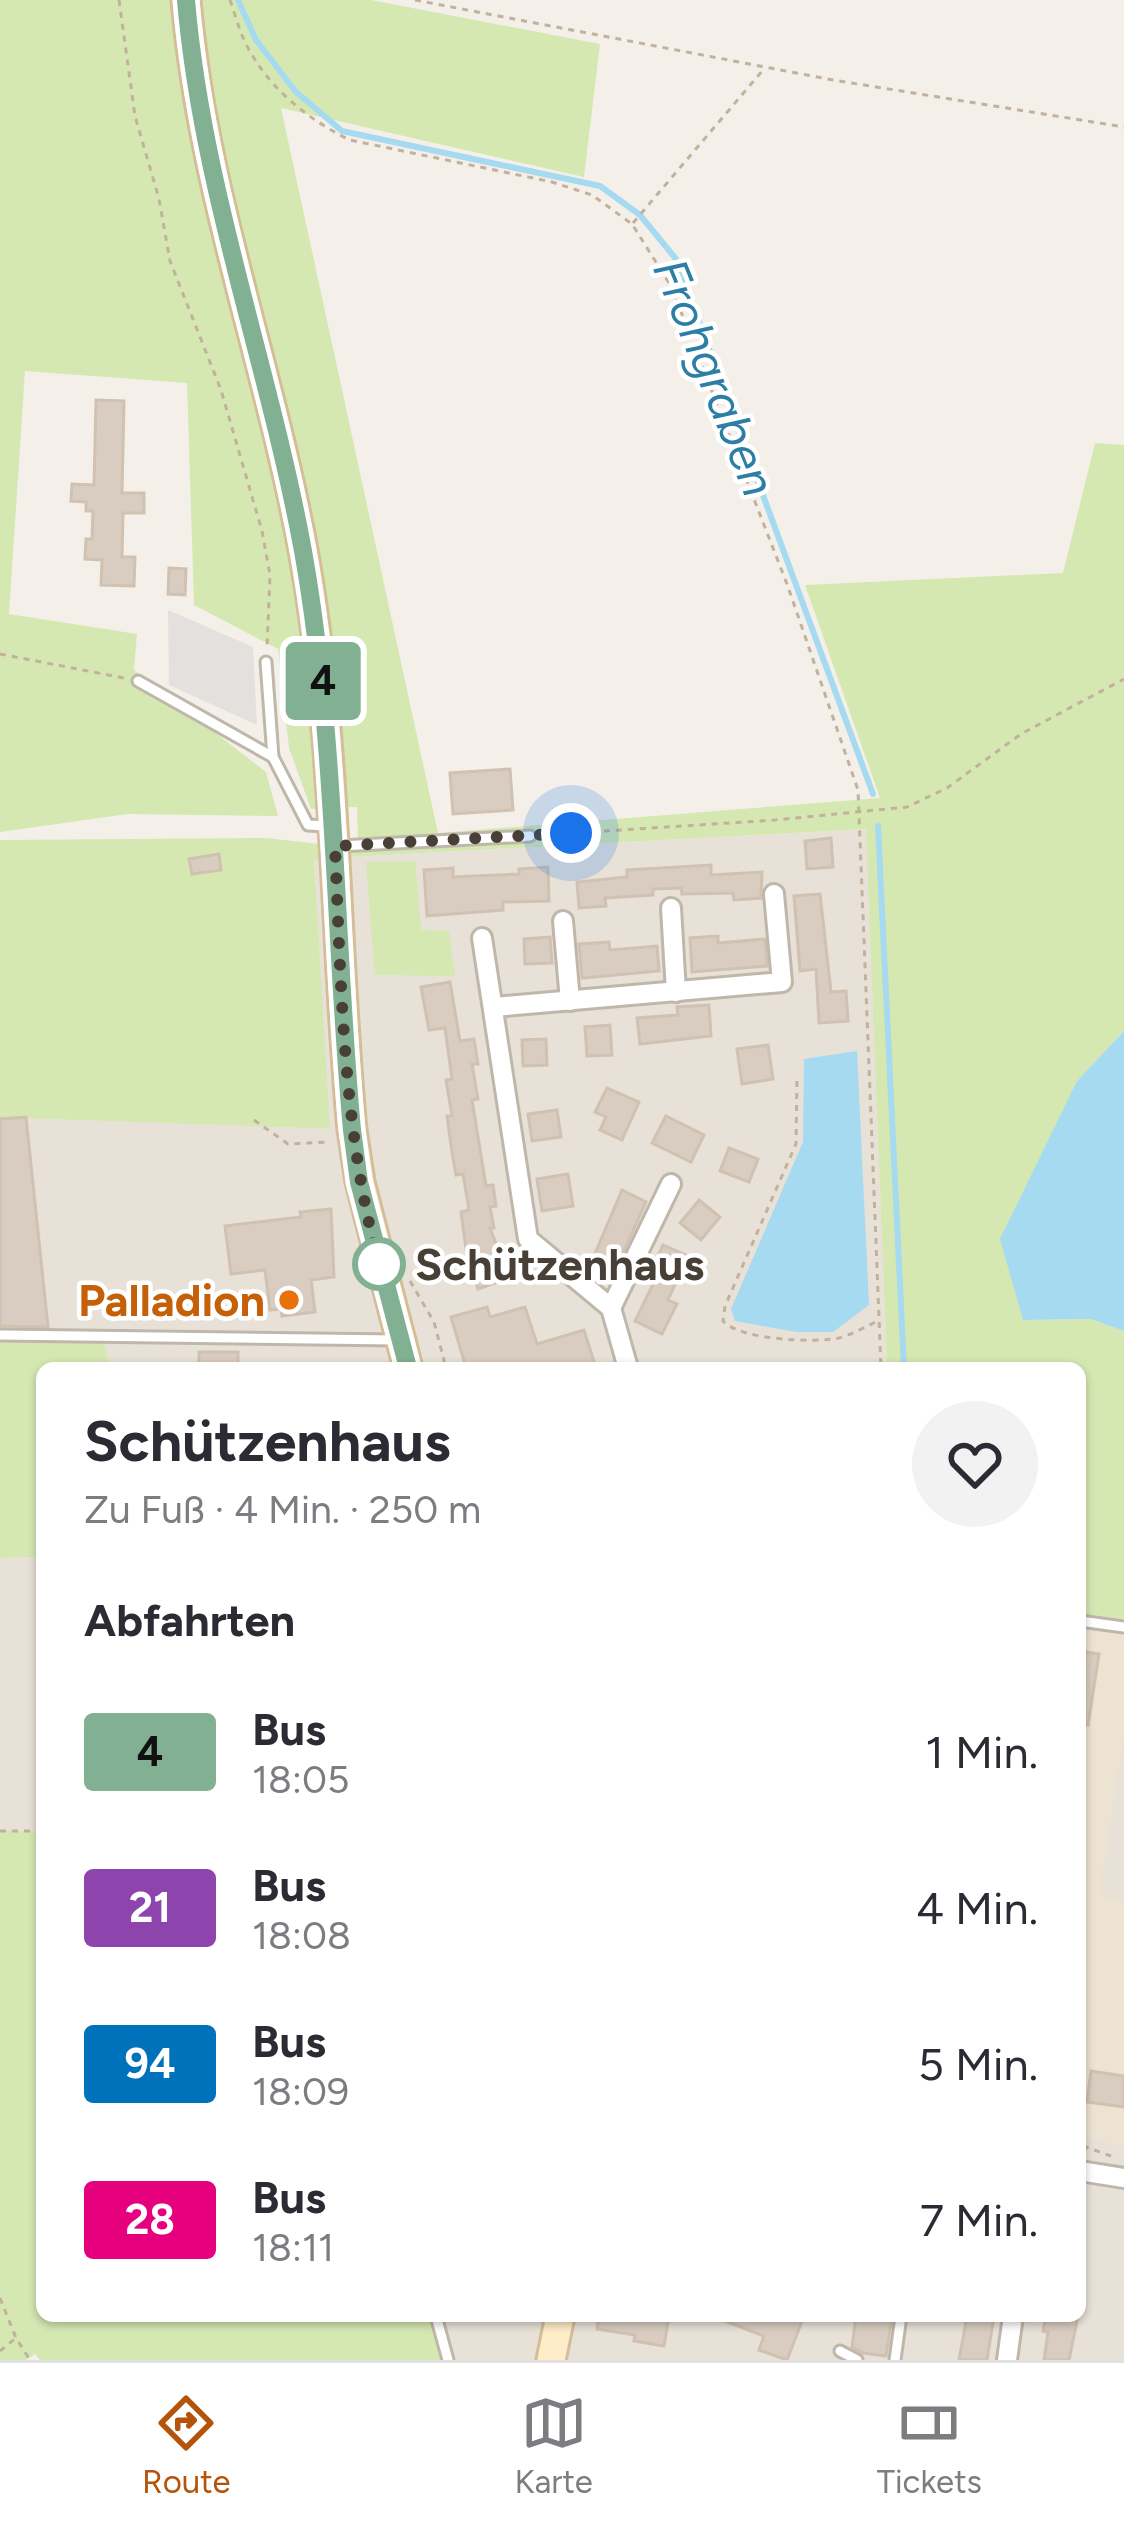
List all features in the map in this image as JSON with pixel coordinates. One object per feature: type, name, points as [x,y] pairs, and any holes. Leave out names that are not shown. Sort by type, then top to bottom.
[{"type":"main road","points":[[186,0],[193,78],[215,196],[302,545],[321,656],[354,1141],[359,1182],[406,1362]]},
{"type":"main road","points":[[550,2360],[559,2322]]},
{"type":"street","points":[[494,1007],[782,982],[774,894]]},
{"type":"street","points":[[671,908],[676,992]]},
{"type":"street","points":[[562,921],[571,1000]]},
{"type":"street","points":[[482,938],[528,1239],[611,1308],[626,1362]]},
{"type":"street","points":[[611,1308],[670,1184]]},
{"type":"street","points":[[1086,2172],[1124,2178]]},
{"type":"street","points":[[1007,2360],[1012,2322]]},
{"type":"lane","points":[[266,662],[273,757],[308,825],[334,836],[530,836]]},
{"type":"lane","points":[[138,681],[273,757]]},
{"type":"lane","points":[[0,1335],[400,1340]]},
{"type":"lane","points":[[1086,1622],[1124,1628]]},
{"type":"lane","points":[[438,2322],[448,2360]]},
{"type":"lane","points":[[895,2360],[900,2322]]},
{"type":"lane","points":[[840,2351],[857,2360]]},
{"type":"path","points":[[119,0],[135,116],[159,199],[170,261],[221,390],[262,531],[270,574],[266,662]]},
{"type":"path","points":[[230,0],[250,53],[285,96],[326,128],[350,140],[552,182],[592,195],[632,224],[671,286],[787,584],[858,790],[880,1362]]},
{"type":"path","points":[[415,0],[765,67],[1124,127]]},
{"type":"path","points":[[632,224],[765,67]]},
{"type":"path","points":[[0,654],[138,681]]},
{"type":"path","points":[[530,836],[907,807],[947,788],[1021,734],[1124,679]]},
{"type":"path","points":[[797,1082],[796,1144],[725,1306],[723,1321],[730,1328],[780,1339],[838,1338],[878,1321]]},
{"type":"path","points":[[254,1120],[288,1144],[354,1141]]},
{"type":"path","points":[[403,1268],[434,1322],[444,1362]]},
{"type":"path","points":[[0,1831],[36,1831]]},
{"type":"path","points":[[1086,2147],[1117,2158]]},
{"type":"path","points":[[0,2298],[30,2360]]},
{"type":"path","points":[[0,2351],[16,2338]]},
{"type":"shaded area","points":[[168,610],[253,647],[257,725],[169,685]]},
{"type":"shaded area","points":[[867,829],[887,1362],[109,1362],[102,1335],[49,1336],[26,1117],[329,1129],[314,859]]},
{"type":"shaded area","points":[[36,1557],[36,1831],[0,1831],[0,1558]]},
{"type":"shaded area","points":[[1086,1618],[1124,1623],[1124,2360],[448,2360],[438,2322],[1086,2322]]},
{"type":"shaded area","points":[[1086,1618],[1124,1623],[1124,1737],[1099,1896],[1124,1901],[1124,2148],[1086,2137]]},
{"type":"green space","points":[[0,0],[371,0],[600,44],[584,177],[281,108],[438,833],[880,798],[805,585],[1063,573],[1095,443],[1124,445],[1124,1031],[1077,1081],[1023,1320],[1091,1319],[1124,1331],[1124,1623],[1086,1618],[1086,1362],[887,1362],[866,829],[314,859],[330,1129],[26,1118],[49,1336],[102,1335],[109,1362],[36,1362],[36,1557],[0,1558],[0,840],[267,838],[335,846],[358,842],[357,807],[311,809],[289,748],[278,649],[194,605],[187,383],[25,371],[9,614],[137,634],[134,670],[266,772],[278,816],[128,814],[0,832]]},
{"type":"green space","points":[[415,861],[421,930],[449,931],[455,976],[375,975],[366,862]]},
{"type":"green space","points":[[0,1831],[36,1831],[36,2322],[438,2322],[448,2360],[40,2360],[35,2354],[26,2360],[0,2360]]},
{"type":"water","points":[[1124,1031],[1124,1331],[1091,1319],[1023,1320],[1000,1239],[1077,1081]]},
{"type":"water","points":[[857,1051],[869,1305],[833,1332],[796,1332],[735,1321],[731,1309],[803,1142],[804,1059]]},
{"type":"building","points":[[96,400],[124,401],[122,493],[144,493],[144,513],[123,513],[122,557],[135,557],[134,586],[101,585],[102,560],[85,559],[86,539],[92,539],[93,511],[86,511],[86,502],[71,501],[72,484],[94,485]]},
{"type":"building","points":[[169,568],[186,569],[185,595],[168,594]]},
{"type":"building","points":[[510,769],[513,810],[453,814],[450,773]]},
{"type":"building","points":[[831,838],[833,867],[807,869],[805,841]]},
{"type":"building","points":[[219,854],[221,870],[192,874],[189,859]]},
{"type":"building","points":[[711,865],[711,875],[762,872],[761,898],[734,900],[733,893],[653,889],[653,895],[605,898],[606,906],[579,908],[577,882],[627,877],[627,870]]},
{"type":"building","points":[[548,867],[549,901],[503,902],[503,910],[427,916],[424,870],[453,868],[453,877],[519,874],[519,869]]},
{"type":"building","points":[[820,894],[831,992],[846,991],[848,1021],[819,1023],[816,969],[800,971],[794,896]]},
{"type":"building","points":[[718,936],[718,943],[765,939],[767,966],[692,972],[690,938]]},
{"type":"building","points":[[550,937],[552,963],[525,964],[524,939]]},
{"type":"building","points":[[609,942],[610,950],[657,946],[659,971],[582,978],[579,944]]},
{"type":"building","points":[[450,982],[460,1041],[474,1039],[478,1064],[472,1064],[478,1099],[472,1100],[486,1186],[493,1185],[496,1206],[490,1207],[494,1228],[490,1228],[509,1278],[478,1289],[467,1256],[461,1212],[469,1210],[463,1174],[456,1175],[447,1116],[452,1116],[446,1080],[452,1079],[445,1028],[429,1030],[421,987]]},
{"type":"building","points":[[709,1005],[711,1036],[640,1044],[637,1018],[678,1015],[677,1007]]},
{"type":"building","points":[[610,1025],[612,1055],[587,1056],[585,1027]]},
{"type":"building","points":[[546,1039],[547,1065],[523,1066],[522,1040]]},
{"type":"building","points":[[768,1045],[773,1079],[742,1084],[737,1049]]},
{"type":"building","points":[[607,1088],[639,1102],[622,1140],[600,1130],[606,1117],[595,1112]]},
{"type":"building","points":[[557,1110],[561,1137],[532,1141],[528,1114]]},
{"type":"building","points":[[666,1116],[704,1135],[691,1162],[652,1143]]},
{"type":"building","points":[[26,1117],[48,1327],[0,1326],[0,1119]]},
{"type":"building","points":[[729,1148],[758,1159],[749,1182],[720,1171]]},
{"type":"building","points":[[568,1174],[573,1206],[542,1211],[537,1179]]},
{"type":"building","points":[[622,1190],[646,1202],[617,1266],[594,1256]]},
{"type":"building","points":[[699,1200],[720,1217],[701,1240],[680,1223]]},
{"type":"building","points":[[331,1209],[334,1277],[311,1280],[315,1312],[282,1316],[281,1309],[270,1310],[265,1270],[231,1274],[225,1226]]},
{"type":"building","points":[[663,1245],[688,1256],[668,1300],[677,1304],[662,1334],[635,1321],[659,1272],[652,1269]]},
{"type":"building","points":[[487,1307],[490,1317],[525,1307],[537,1344],[584,1330],[594,1362],[464,1362],[451,1317]]},
{"type":"building","points":[[199,1352],[238,1352],[238,1362],[199,1362]]},
{"type":"building","points":[[1086,1652],[1099,1654],[1086,1725]]},
{"type":"building","points":[[1091,2071],[1124,2076],[1124,2107],[1087,2102]]},
{"type":"building","points":[[598,2322],[668,2322],[664,2346],[597,2329]]},
{"type":"building","points":[[728,2322],[802,2322],[787,2360],[759,2350],[764,2336]]},
{"type":"building","points":[[855,2322],[891,2322],[886,2356],[852,2347]]},
{"type":"building","points":[[966,2322],[993,2322],[987,2360],[959,2360]]},
{"type":"building","points":[[1045,2322],[1077,2322],[1069,2360],[1044,2360],[1048,2332],[1043,2331]]},
{"type":"waterway","name":"Frohgraben","points":[[238,0],[256,40],[296,92],[342,131],[600,186],[640,215],[676,259],[873,794]]},
{"type":"waterway","name":"Frohgraben","points":[[878,826],[904,1362]]},
{"type":"bus line","name":"4","points":[[186,0],[193,78],[215,196],[302,545],[321,656],[352,1130],[359,1182],[406,1362]]},
{"type":"place","name":"Schützenhaus","points":[[379,1264]]},
{"type":"place","name":"Palladion","points":[[289,1300]]},
{"type":"route","points":[[379,1264],[352,1130],[335,846],[571,833]]}]
